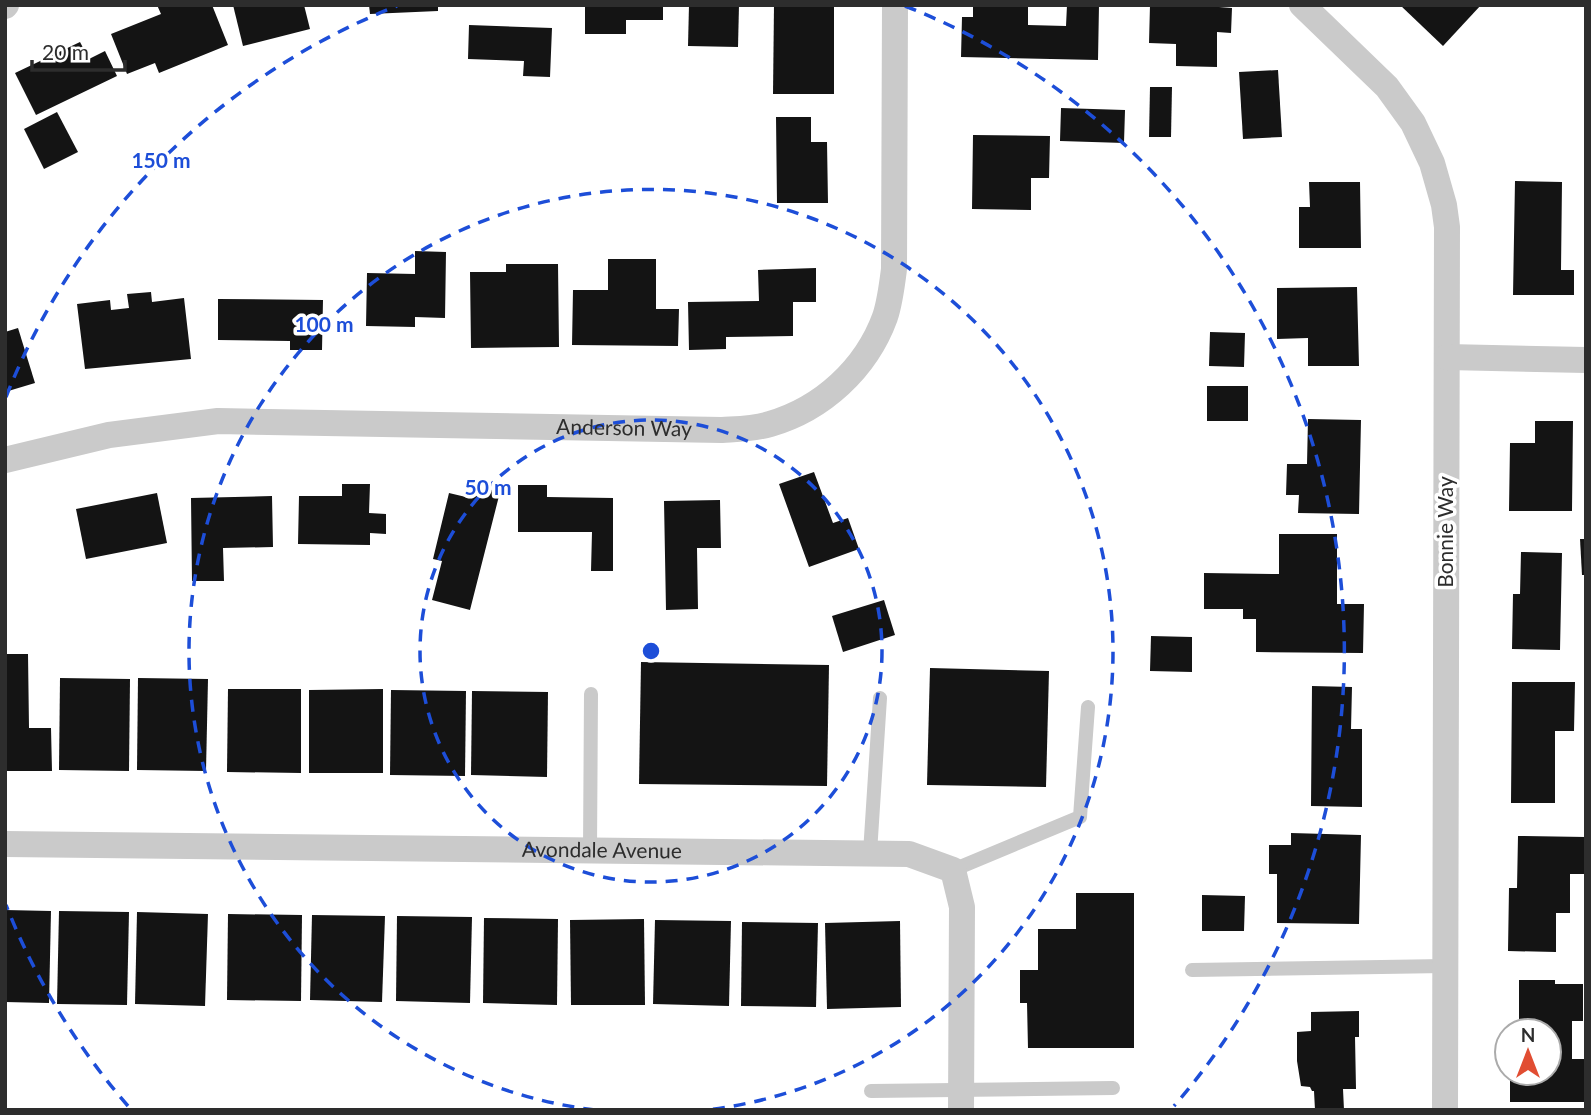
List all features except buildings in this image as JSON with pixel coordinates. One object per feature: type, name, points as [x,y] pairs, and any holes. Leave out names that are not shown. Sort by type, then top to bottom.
[{"type":"street","name":"Anderson Way","points":[[5,460],[109,435],[218,421],[722,430],[746,429],[791,417],[831,393],[849,376],[870,348],[885,316],[894,270],[895,5]]},
{"type":"street","name":"Bonnie Way","points":[[1302,5],[1387,87],[1413,123],[1432,163],[1447,227],[1444,1110]]},
{"type":"street","points":[[1447,357],[1586,360]]},
{"type":"street","name":"Avondale Avenue","points":[[5,844],[909,854],[953,870]]},
{"type":"street","points":[[953,870],[962,907],[961,1100]]},
{"type":"lane","points":[[590,850],[591,694]]},
{"type":"lane","points":[[870,853],[880,698]]},
{"type":"lane","points":[[953,870],[1080,817],[1088,707]]},
{"type":"lane","points":[[1192,970],[1445,966]]},
{"type":"lane","points":[[872,1091],[961,1100],[1113,1088]]}]
